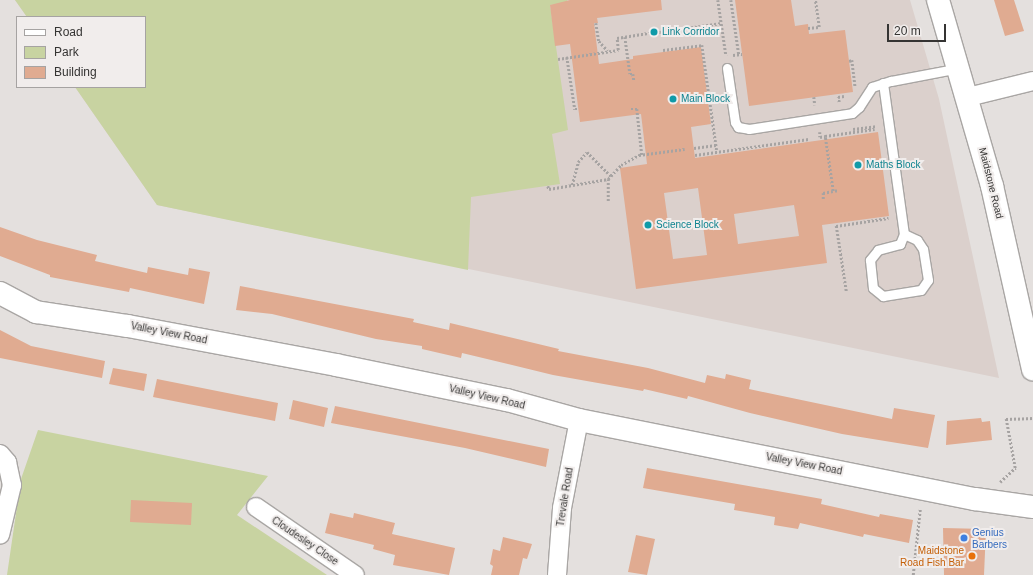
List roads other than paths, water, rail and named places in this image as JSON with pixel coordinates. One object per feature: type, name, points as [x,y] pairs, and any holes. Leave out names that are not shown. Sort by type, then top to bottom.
[{"type":"street","name":"Maidstone Road","points":[[938,0],[968,97],[1030,331],[1033,369]]},
{"type":"street","points":[[968,97],[1033,81]]},
{"type":"street","name":"Valley View Road","points":[[0,293],[36,312],[128,326],[336,365],[507,400],[579,420],[922,488],[975,500],[1033,507]]},
{"type":"street","name":"Trevale Road","points":[[557,575],[562,508],[579,420]]},
{"type":"street","points":[[0,454],[7,462],[12,485],[0,535]]},
{"type":"street","name":"Cloudesley Close","points":[[256,507],[355,575]]},
{"type":"lane","points":[[728,68],[735,122],[742,129],[852,113],[859,107],[872,87],[883,82],[959,68]]},
{"type":"lane","points":[[883,82],[904,234],[900,244],[878,250],[870,260],[873,288],[883,296],[921,290],[928,280],[923,249],[917,240],[904,234]]},
{"type":"place","name":"Link Corridor","points":[[654,32]]},
{"type":"place","name":"Main Block","points":[[673,99]]},
{"type":"place","name":"Maths Block","points":[[858,165]]},
{"type":"place","name":"Science Block","points":[[648,225]]},
{"type":"place","name":"Genius Barbers","points":[[964,538]]},
{"type":"place","name":"Maidstone Road Fish Bar","points":[[972,556]]}]
